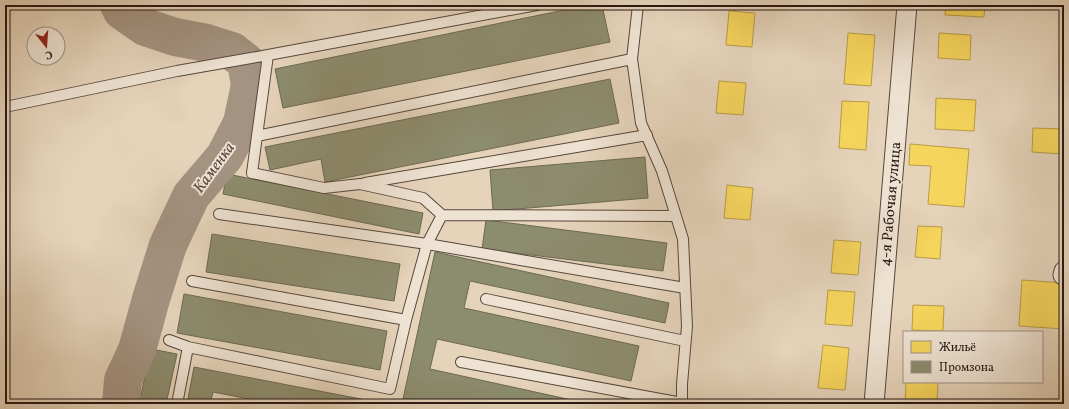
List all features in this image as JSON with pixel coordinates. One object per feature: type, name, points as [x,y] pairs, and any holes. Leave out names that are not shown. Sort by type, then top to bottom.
[{"type":"street","name":"4-я Рабочая улица","points":[[874,404],[907,5]]},
{"type":"lane","points":[[5,107],[177,71],[537,5]]},
{"type":"lane","points":[[461,362],[682,404],[686,326],[683,239],[662,171],[641,123],[632,59],[638,5]]},
{"type":"lane","points":[[268,55],[252,173],[324,188],[360,184],[646,135]]},
{"type":"lane","points":[[257,136],[632,59]]},
{"type":"lane","points":[[360,184],[423,198],[442,215],[676,216]]},
{"type":"lane","points":[[219,214],[427,244],[685,288]]},
{"type":"lane","points":[[169,340],[188,347],[390,389],[406,320],[427,244],[442,215]]},
{"type":"lane","points":[[192,281],[406,320]]},
{"type":"lane","points":[[486,299],[685,340]]},
{"type":"lane","points":[[177,404],[188,347]]},
{"type":"building: Жильё","points":[[946,5],[985,5],[984,17],[945,15]]},
{"type":"building: Жильё","points":[[729,11],[755,13],[752,47],[726,45]]},
{"type":"building: Жильё","points":[[848,33],[875,35],[871,86],[844,84]]},
{"type":"building: Жильё","points":[[939,33],[971,35],[970,60],[938,58]]},
{"type":"building: Жильё","points":[[719,81],[746,83],[743,115],[716,113]]},
{"type":"building: Жильё","points":[[936,98],[976,100],[974,131],[935,129]]},
{"type":"building: Жильё","points":[[842,101],[869,102],[866,150],[839,148]]},
{"type":"building: Жильё","points":[[1033,128],[1064,129],[1063,154],[1032,152]]},
{"type":"building: Жильё","points":[[910,144],[969,149],[964,207],[928,204],[931,166],[909,165]]},
{"type":"building: Жильё","points":[[727,185],[753,188],[750,220],[724,218]]},
{"type":"building: Жильё","points":[[918,226],[942,227],[940,259],[915,257]]},
{"type":"building: Жильё","points":[[834,240],[861,242],[858,275],[831,273]]},
{"type":"building: Жильё","points":[[1022,280],[1064,283],[1064,329],[1019,326]]},
{"type":"building: Жильё","points":[[828,290],[855,292],[852,326],[825,324]]},
{"type":"building: Жильё","points":[[913,305],[944,306],[943,331],[912,330]]},
{"type":"building: Жильё","points":[[823,345],[849,348],[845,390],[818,388]]},
{"type":"building: Жильё","points":[[906,383],[938,383],[937,404],[905,404]]},
{"type":"building: Жильё","points":[[817,400],[851,403],[851,404],[816,404]]},
{"type":"building: Промзона","points":[[589,5],[602,5],[610,42],[283,108],[275,69]]},
{"type":"building: Промзона","points":[[610,79],[619,123],[325,182],[321,159],[270,170],[265,147]]},
{"type":"building: Промзона","points":[[645,157],[648,198],[493,211],[490,170]]},
{"type":"building: Промзона","points":[[227,174],[423,213],[419,234],[223,194]]},
{"type":"building: Промзона","points":[[486,220],[667,243],[663,271],[482,249]]},
{"type":"building: Промзона","points":[[212,234],[400,264],[394,301],[206,272]]},
{"type":"building: Промзона","points":[[435,252],[669,303],[665,323],[470,281],[464,308],[639,346],[631,381],[437,339],[430,369],[590,404],[428,404],[403,399]]},
{"type":"building: Промзона","points":[[184,294],[387,331],[380,370],[177,333]]},
{"type":"building: Промзона","points":[[151,349],[177,354],[166,404],[139,404]]},
{"type":"building: Промзона","points":[[194,367],[387,404],[274,404],[213,392],[210,404],[187,404]]},
{"type":"waterway","name":"Каменка","points":[[119,5],[122,11],[145,27],[175,37],[207,43],[232,51],[246,62],[250,85],[242,123],[225,156],[191,196],[168,245],[137,350],[123,380],[121,404]]}]
